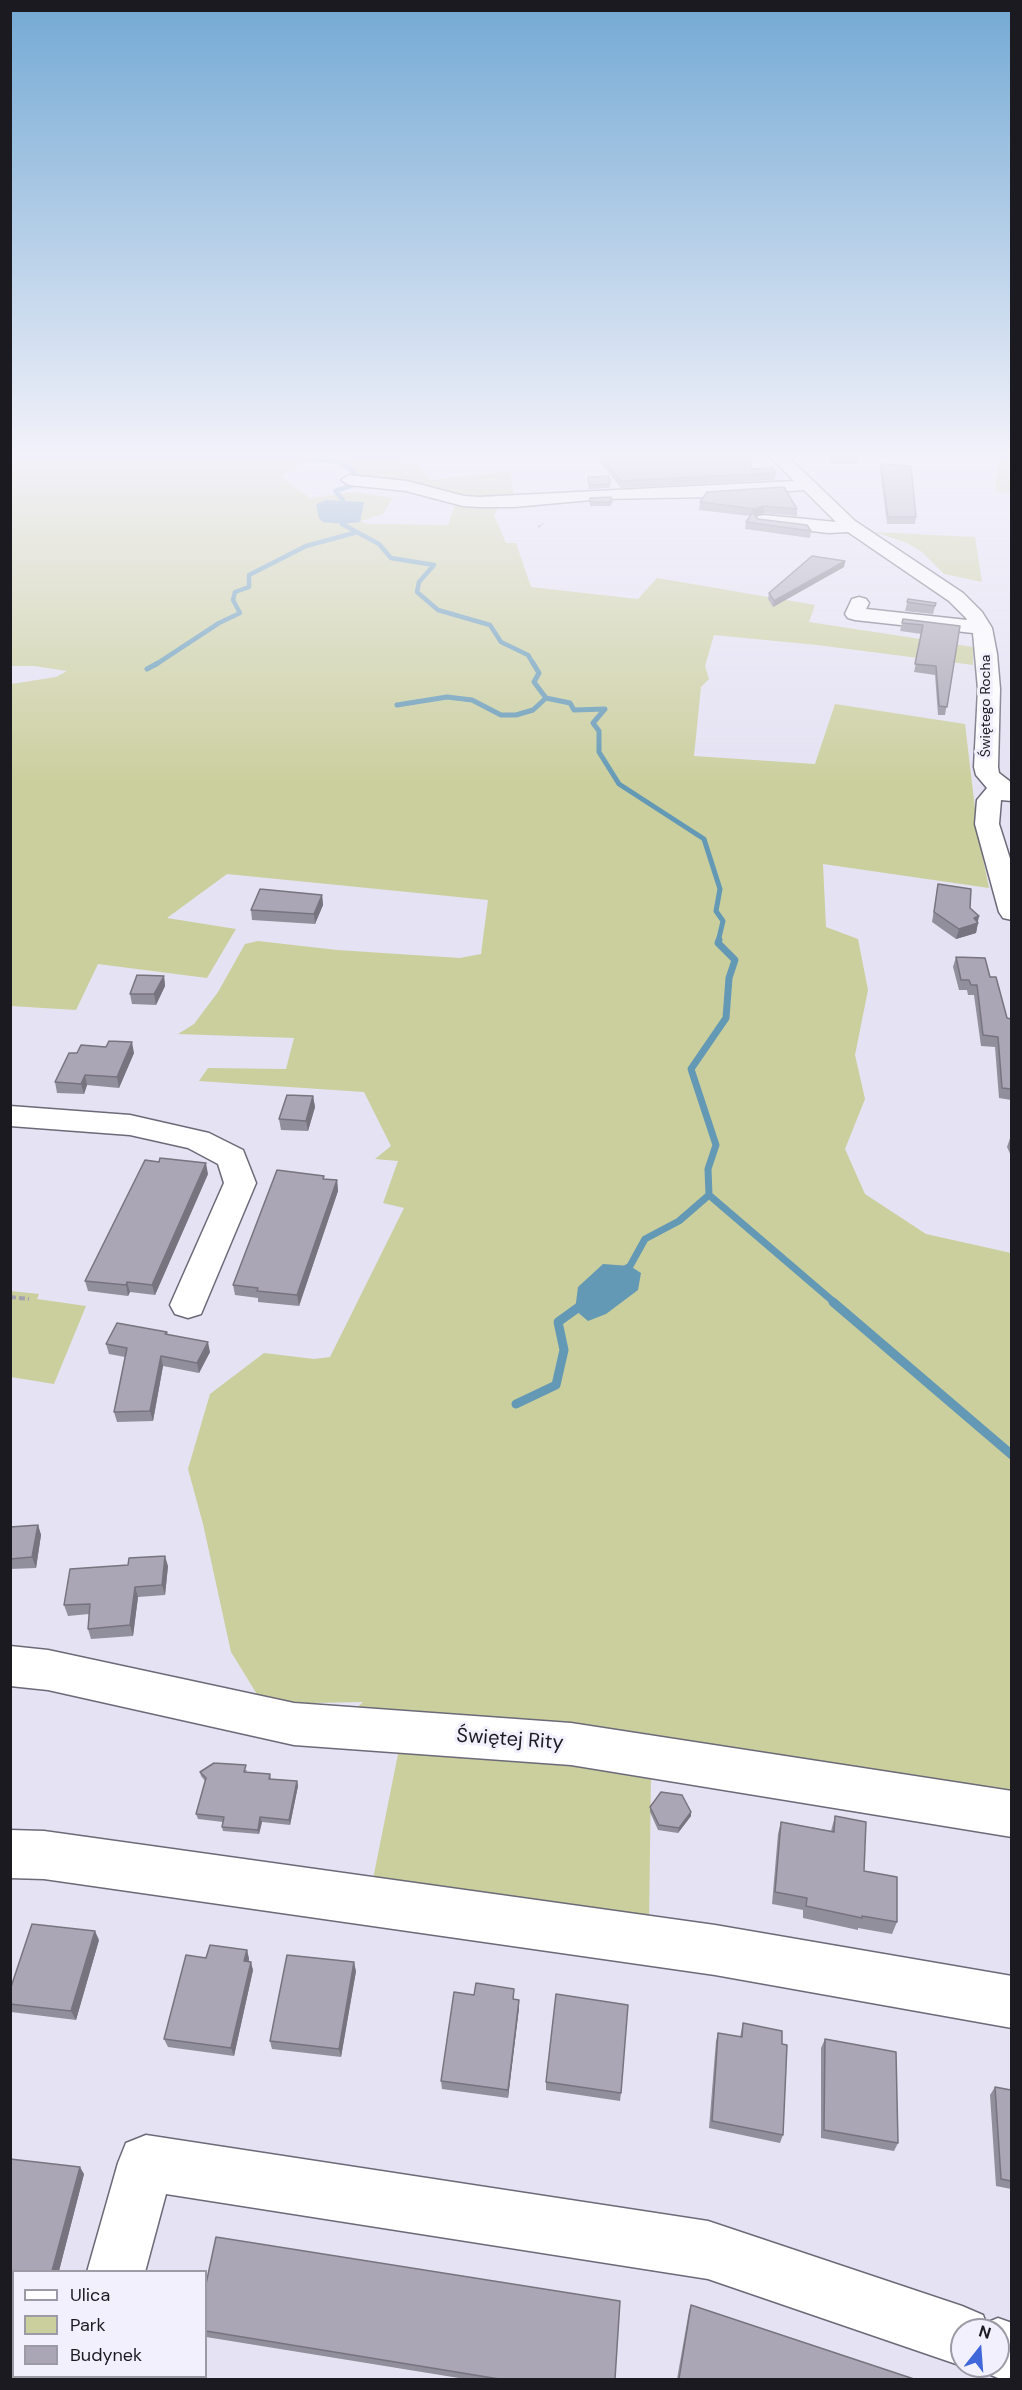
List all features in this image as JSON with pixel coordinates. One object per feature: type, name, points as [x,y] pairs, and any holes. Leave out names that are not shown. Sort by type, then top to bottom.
[{"type":"street","name":"Świętego Rocha","points":[[906,564],[956,597],[975,616],[982,628],[988,668],[986,766],[992,780],[1007,792]]},
{"type":"street","points":[[855,612],[982,628]]},
{"type":"street","points":[[1007,792],[993,794],[989,800],[987,824],[1011,912]]},
{"type":"street","points":[[10,1116],[130,1125],[198,1140],[232,1158],[240,1183],[188,1305]]},
{"type":"street","name":"Świętej Rity","points":[[10,1666],[48,1670],[117,1684],[294,1724],[571,1743],[1011,1814]]},
{"type":"street","points":[[10,1854],[80,1860],[715,1950],[1011,2002]]},
{"type":"street","points":[[116,2270],[146,2163],[708,2250],[950,2332]]},
{"type":"path","points":[[10,1297],[29,1299]]},
{"type":"green space","points":[[11,564],[523,564],[531,587],[638,599],[657,578],[815,605],[809,622],[973,647],[973,665],[817,645],[714,635],[705,666],[709,679],[701,687],[694,756],[815,764],[835,704],[965,724],[978,834],[989,888],[823,864],[826,927],[858,939],[868,990],[855,1055],[865,1099],[845,1149],[865,1194],[926,1234],[1011,1253],[1011,1802],[345,1718],[363,1702],[263,1704],[231,1652],[203,1524],[188,1469],[210,1394],[264,1353],[314,1359],[330,1357],[404,1208],[383,1203],[398,1161],[375,1159],[391,1146],[364,1092],[199,1081],[208,1068],[286,1069],[294,1038],[178,1034],[194,1024],[218,992],[245,944],[258,941],[337,950],[460,958],[481,954],[488,900],[227,874],[167,918],[236,929],[207,978],[98,964],[76,1010],[11,1006],[11,684],[56,677],[67,671],[34,666],[11,666]]},
{"type":"green space","points":[[934,564],[979,564],[982,582],[944,574]]},
{"type":"green space","points":[[10,1291],[39,1294],[37,1299],[86,1306],[54,1384],[11,1377]]},
{"type":"green space","points":[[399,1749],[438,1750],[651,1774],[649,1925],[373,1879]]},
{"type":"water","points":[[603,1264],[630,1266],[641,1273],[638,1290],[606,1314],[588,1321],[575,1310],[578,1287]]},
{"type":"building","points":[[803,564],[841,564],[774,601],[769,593]]},
{"type":"building","points":[[908,599],[936,603],[935,606],[907,602]]},
{"type":"building","points":[[903,619],[960,626],[947,707],[939,706],[936,666],[915,664],[923,625],[902,623]]},
{"type":"building","points":[[938,884],[971,889],[970,908],[979,916],[974,918],[978,923],[959,929],[934,912]]},
{"type":"building","points":[[260,889],[322,895],[314,914],[251,910]]},
{"type":"building","points":[[956,957],[985,958],[990,977],[996,977],[1007,1018],[1011,1019],[1011,1089],[1002,1088],[998,1037],[983,1035],[977,985],[971,985],[969,980],[961,980]]},
{"type":"building","points":[[137,975],[164,976],[154,994],[130,994]]},
{"type":"building","points":[[109,1041],[132,1042],[117,1077],[85,1075],[81,1084],[55,1082],[69,1053],[77,1053],[81,1045],[106,1047]]},
{"type":"building","points":[[287,1095],[313,1096],[306,1121],[279,1119]]},
{"type":"building","points":[[160,1158],[206,1163],[152,1285],[85,1281],[145,1160],[159,1162]]},
{"type":"building","points":[[277,1170],[324,1176],[323,1179],[337,1180],[297,1295],[257,1291],[258,1288],[233,1285]]},
{"type":"building","points":[[117,1323],[208,1342],[197,1363],[161,1356],[150,1411],[114,1412],[127,1348],[106,1344]]},
{"type":"building","points":[[38,1525],[32,1557],[10,1559],[10,1527]]},
{"type":"building","points":[[165,1556],[162,1585],[135,1587],[130,1625],[88,1629],[90,1604],[64,1605],[70,1569],[128,1565],[129,1558]]},
{"type":"building","points":[[214,1763],[246,1765],[244,1772],[270,1774],[269,1779],[297,1781],[289,1820],[260,1817],[258,1830],[222,1827],[224,1817],[196,1814],[206,1778],[200,1772]]},
{"type":"building","points":[[661,1792],[682,1795],[691,1812],[679,1828],[659,1825],[650,1807]]},
{"type":"building","points":[[835,1816],[866,1822],[864,1871],[897,1877],[897,1922],[862,1916],[862,1918],[806,1906],[807,1898],[775,1892],[781,1822],[834,1832]]},
{"type":"building","points":[[32,1924],[95,1931],[71,2011],[10,2004],[10,1990]]},
{"type":"building","points":[[210,1945],[247,1950],[244,1961],[251,1962],[231,2048],[164,2039],[186,1955],[206,1958]]},
{"type":"building","points":[[287,1955],[354,1962],[339,2049],[270,2041]]},
{"type":"building","points":[[476,1983],[514,1989],[513,1999],[519,2000],[508,2090],[441,2081],[454,1992],[474,1995]]},
{"type":"building","points":[[556,1994],[628,2005],[621,2093],[546,2082]]},
{"type":"building","points":[[743,2023],[782,2031],[782,2044],[787,2045],[783,2135],[712,2121],[718,2033],[742,2037]]},
{"type":"building","points":[[825,2039],[896,2052],[898,2143],[824,2130]]},
{"type":"building","points":[[995,2087],[1011,2090],[1011,2181],[1001,2179]]},
{"type":"building","points":[[10,2159],[80,2167],[52,2270],[12,2270],[12,2282],[10,2281]]},
{"type":"building","points":[[216,2237],[620,2301],[615,2379],[499,2379],[207,2331],[207,2279]]},
{"type":"building","points":[[691,2305],[914,2379],[679,2379]]},
{"type":"waterway","points":[[155,665],[219,623],[240,613],[233,600],[235,592],[249,587],[249,575],[272,564]]},
{"type":"waterway","points":[[425,564],[434,565],[419,582],[417,592],[438,610],[490,625],[501,642],[528,655],[534,665]]},
{"type":"waterway","points":[[147,669],[158,663]]},
{"type":"waterway","points":[[533,663],[539,673],[534,682],[546,698]]},
{"type":"waterway","points":[[397,705],[447,697],[472,700],[501,715],[516,715],[533,710],[546,698]]},
{"type":"waterway","points":[[546,698],[570,703],[574,710],[605,709],[593,723],[599,731],[599,752],[619,784],[704,839],[720,889],[716,911],[723,921],[718,942]]},
{"type":"waterway","points":[[709,1195],[708,1169],[716,1145],[691,1069],[726,1018],[729,978],[735,960],[718,943],[719,940]]},
{"type":"waterway","points":[[622,1271],[630,1266],[645,1239],[679,1221],[709,1195]]},
{"type":"waterway","points":[[709,1195],[835,1303]]},
{"type":"waterway","points":[[833,1302],[1012,1455]]},
{"type":"waterway","points":[[516,1404],[556,1385],[564,1350],[558,1322],[583,1304]]}]
